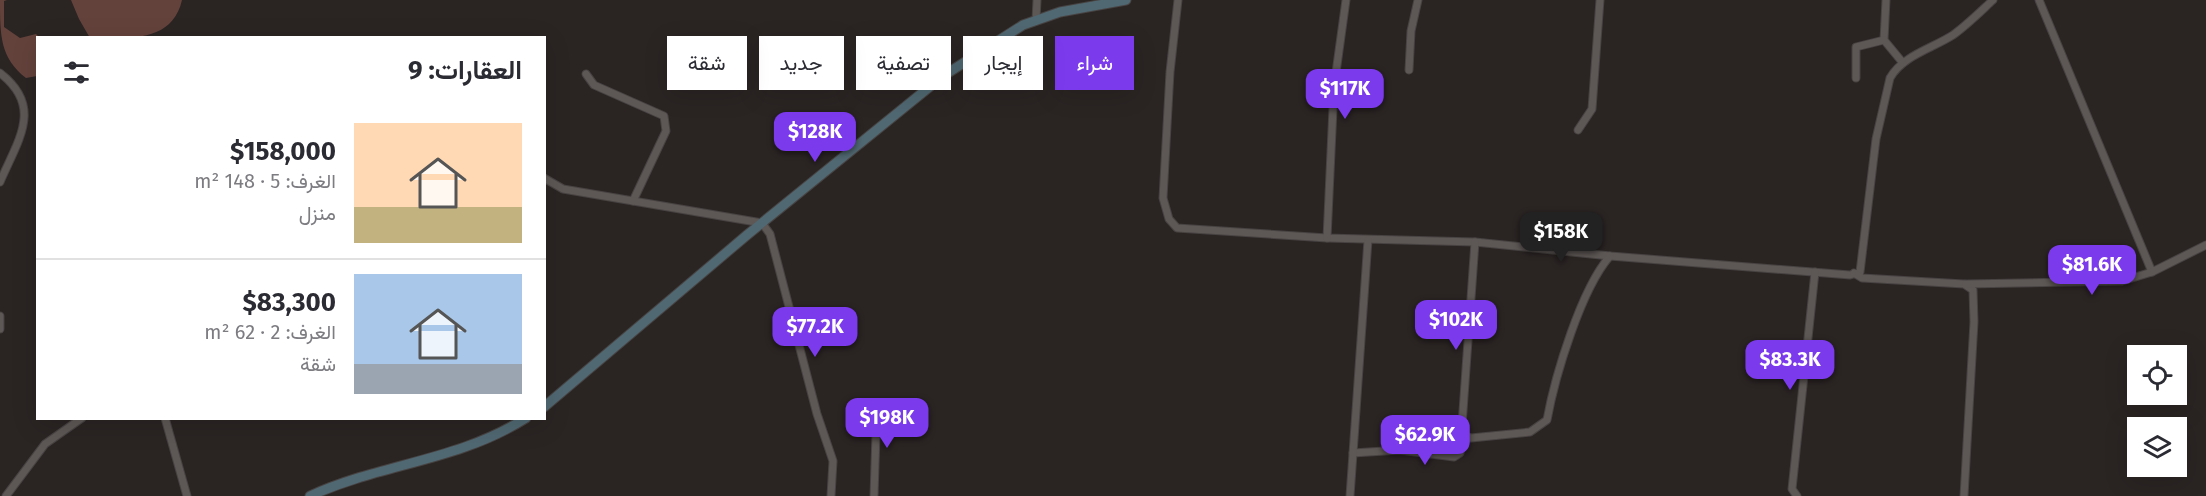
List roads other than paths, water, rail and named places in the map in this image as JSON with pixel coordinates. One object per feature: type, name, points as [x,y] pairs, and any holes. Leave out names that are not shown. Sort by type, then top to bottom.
[{"type":"main road","points":[[546,405],[762,223],[943,76],[1007,33],[1036,20],[1060,12],[1126,0]]},
{"type":"main road","points":[[310,496],[350,480],[460,451],[502,434],[523,420]]},
{"type":"street","points":[[1036,20],[1037,0]]},
{"type":"street","points":[[1178,0],[1170,72],[1163,198],[1169,219],[1177,228],[1368,240],[1475,242],[1610,256],[1854,273],[1860,272],[1876,139],[1894,70],[1953,35],[1993,0]]},
{"type":"street","points":[[1327,238],[1334,87],[1346,0]]},
{"type":"street","points":[[1409,70],[1411,31],[1418,0]]},
{"type":"street","points":[[1578,130],[1592,110],[1600,0]]},
{"type":"street","points":[[1886,0],[1884,40],[1904,63]]},
{"type":"street","points":[[2039,0],[2152,272]]},
{"type":"street","points":[[1856,78],[1856,47],[1884,40]]},
{"type":"street","points":[[0,73],[21,94],[26,108],[24,125],[0,182]]},
{"type":"street","points":[[586,74],[594,85],[664,116],[666,131],[633,201]]},
{"type":"street","points":[[546,179],[563,189],[762,223],[770,234],[817,414],[833,461],[832,495]]},
{"type":"street","points":[[1350,496],[1368,240]]},
{"type":"street","points":[[1353,453],[1400,450],[1454,457],[1460,453],[1475,242]]},
{"type":"street","points":[[1854,273],[1862,278],[1964,284],[2092,284],[2138,278],[2206,245]]},
{"type":"street","points":[[1463,435],[1471,438],[1530,432],[1547,420],[1553,385],[1566,350],[1599,269],[1610,256]]},
{"type":"street","points":[[1797,496],[1792,489],[1815,272]]},
{"type":"street","points":[[1964,284],[1973,290],[1975,299],[1964,496]]},
{"type":"street","points":[[0,316],[0,329]]},
{"type":"street","points":[[874,496],[876,434],[885,430],[882,409]]},
{"type":"street","points":[[6,496],[45,444],[79,420]]},
{"type":"street","points":[[166,420],[187,496]]}]
